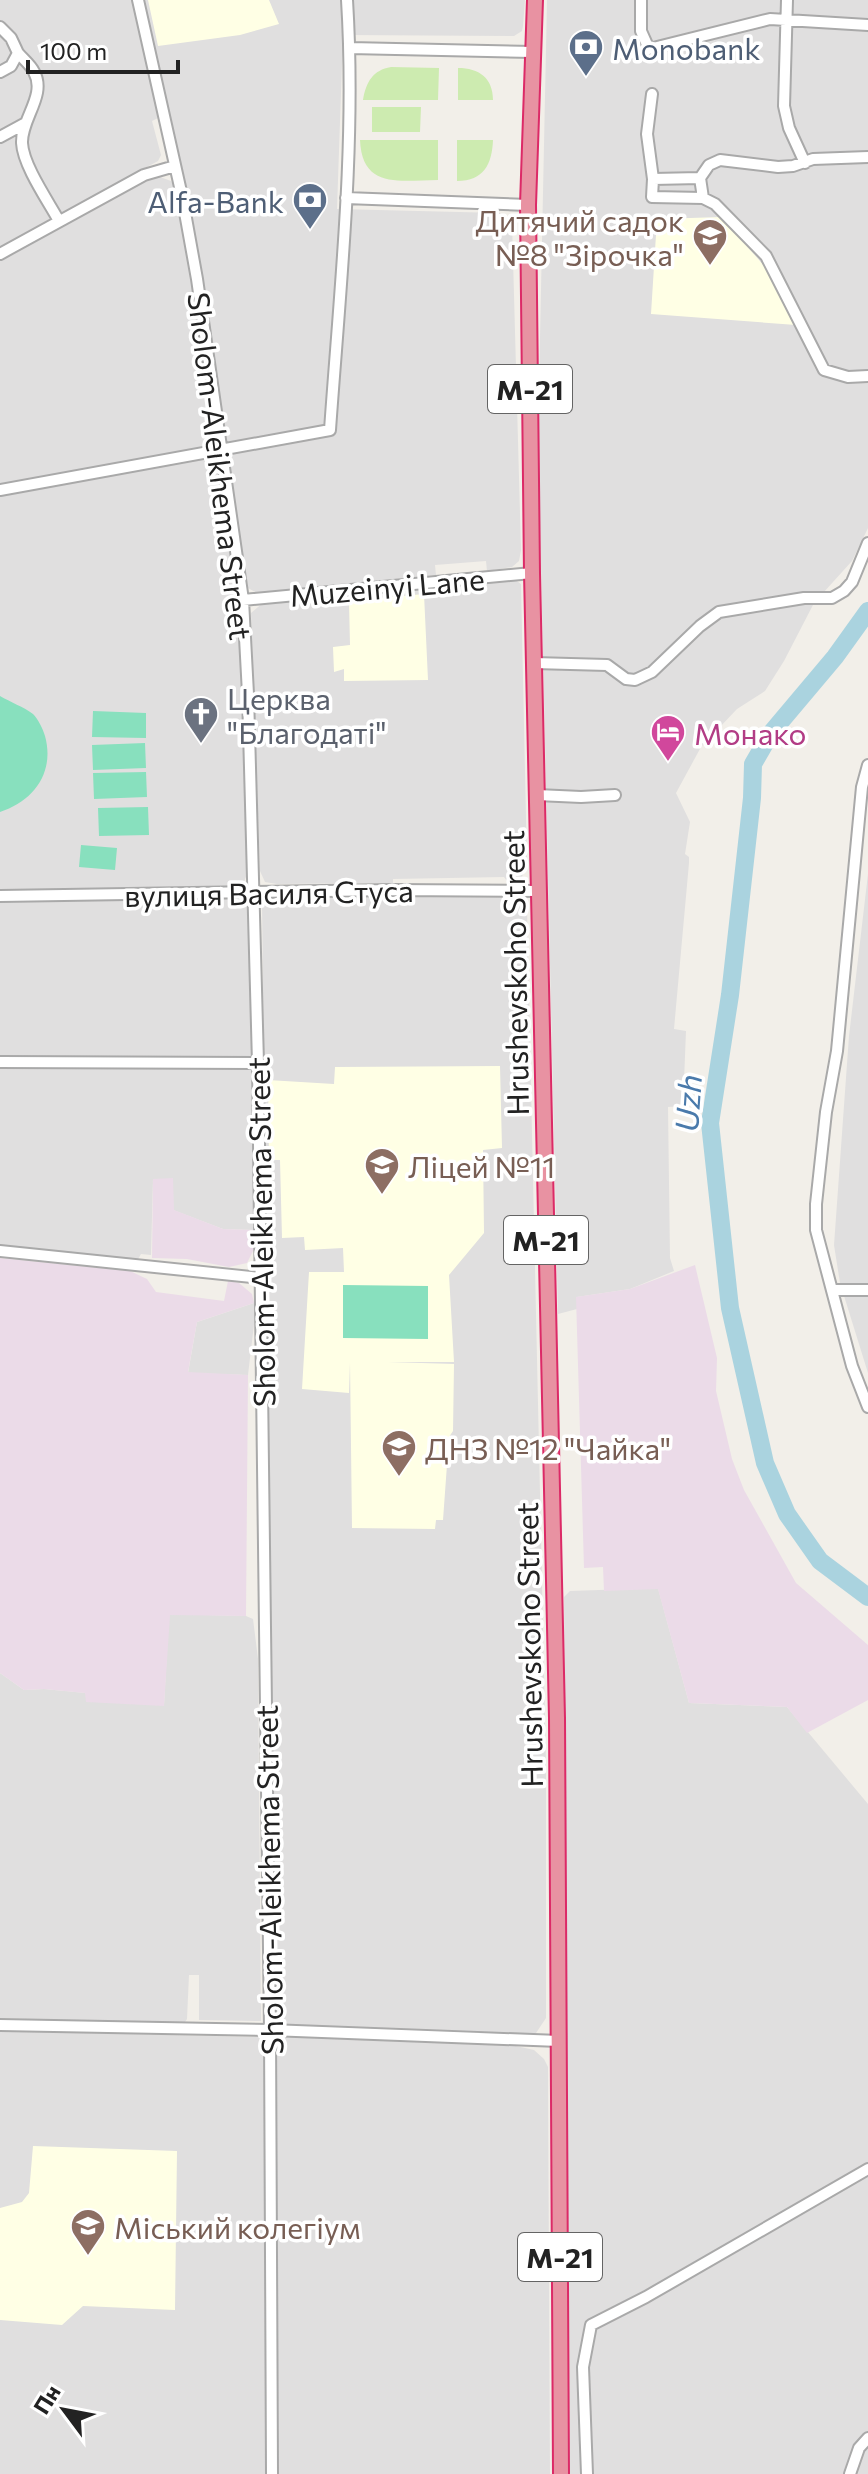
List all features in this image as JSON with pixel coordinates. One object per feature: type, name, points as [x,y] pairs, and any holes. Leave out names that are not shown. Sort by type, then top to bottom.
[{"type":"highway","name":"Hrushevskoho Street","points":[[535,0],[528,205],[532,573],[557,1718],[561,2474]]},
{"type":"street","name":"Sholom-Aleikhema Street","points":[[138,0],[197,279],[243,600],[255,892],[258,1063],[270,2030],[272,2474]]},
{"type":"street","points":[[0,490],[330,430],[346,198],[350,48],[347,0]]},
{"type":"street","points":[[641,0],[641,31],[649,49],[770,19],[868,25]]},
{"type":"street","points":[[787,0],[784,106],[789,128],[805,163]]},
{"type":"street","points":[[0,27],[35,72],[37,95],[24,124],[24,155],[59,221]]},
{"type":"street","points":[[350,48],[532,52]]},
{"type":"street","points":[[0,72],[11,66],[18,53]]},
{"type":"street","points":[[652,94],[647,134],[653,179],[652,197],[703,198],[715,204],[766,256],[824,370],[848,377],[868,376]]},
{"type":"street","points":[[0,137],[24,124]]},
{"type":"street","points":[[703,198],[700,178],[709,165],[720,160],[778,167],[813,159],[868,157]]},
{"type":"street","points":[[0,254],[144,175],[175,166]]},
{"type":"street","points":[[653,179],[700,178]]},
{"type":"street","points":[[346,198],[528,205]]},
{"type":"street","points":[[534,663],[607,665],[626,679],[645,677],[719,612],[804,598],[832,598],[844,591],[852,582],[868,543]]},
{"type":"street","name":"Muzeinyi Lane","points":[[243,600],[532,573]]},
{"type":"street","points":[[868,765],[862,787],[837,1051],[826,1112],[816,1204],[816,1230],[852,1366],[868,1407]]},
{"type":"street","points":[[537,795],[615,795]]},
{"type":"street","name":"вулиця Василя Стуса","points":[[0,896],[539,891]]},
{"type":"street","points":[[0,1062],[258,1063]]},
{"type":"street","points":[[0,1251],[261,1278]]},
{"type":"street","points":[[833,1290],[868,1290]]},
{"type":"street","points":[[0,2025],[270,2030],[559,2041]]},
{"type":"street","points":[[587,2474],[583,2367],[591,2325],[646,2297],[868,2169]]},
{"type":"street","points":[[850,2474],[859,2448],[868,2438]]},
{"type":"shaded area","points":[[0,0],[133,0],[160,117],[152,121],[161,155],[158,161],[0,247]]},
{"type":"shaded area","points":[[143,0],[525,0],[522,31],[514,36],[343,35],[337,209],[500,213],[512,222],[521,550],[519,561],[512,567],[487,571],[486,561],[435,565],[436,575],[257,593],[248,588],[187,195]]},
{"type":"shaded area","points":[[148,0],[269,0],[279,24],[240,35],[158,46]]},
{"type":"shaded area","points":[[547,0],[868,0],[868,528],[852,561],[814,603],[765,691],[737,709],[701,747],[676,793],[690,822],[685,854],[689,857],[689,863],[674,1029],[686,1031],[683,1106],[668,1107],[670,1258],[674,1271],[630,1289],[577,1297],[577,1309],[558,1314],[538,434]]},
{"type":"shaded area","points":[[160,177],[171,181],[175,188],[192,273],[226,516],[243,696],[248,871],[244,882],[235,888],[0,891],[0,260],[145,182]]},
{"type":"shaded area","name":"Дитячий садок №8 \"Зірочка\"","points":[[722,217],[771,274],[796,325],[651,314],[657,219]]},
{"type":"shaded area","points":[[514,579],[521,584],[527,865],[521,879],[513,884],[509,884],[504,877],[393,879],[393,883],[265,882],[260,871],[251,613],[265,601]]},
{"type":"shaded area","points":[[424,594],[428,680],[344,681],[344,669],[334,672],[333,647],[350,645],[349,601]]},
{"type":"shaded area","points":[[868,874],[868,1373],[840,1283],[834,1245],[849,1036]]},
{"type":"shaded area","points":[[510,894],[522,897],[527,909],[546,1763],[546,2018],[536,2033],[529,2035],[288,2025],[279,2019],[275,2007],[262,903],[265,899]]},
{"type":"shaded area","points":[[237,897],[249,906],[255,1230],[223,1229],[173,1210],[153,1179],[151,1255],[141,1254],[137,1261],[0,1250],[0,900]]},
{"type":"shaded area","name":"Ліцей №11","points":[[500,1066],[502,1148],[483,1150],[484,1233],[449,1275],[454,1362],[388,1362],[454,1364],[453,1431],[449,1437],[443,1520],[436,1520],[435,1529],[352,1528],[350,1362],[349,1393],[302,1389],[309,1272],[344,1272],[343,1248],[305,1250],[304,1237],[282,1238],[280,1160],[269,1160],[268,1080],[334,1084],[335,1067]]},
{"type":"shaded area","points":[[173,1178],[174,1210],[223,1229],[255,1230],[255,1247],[247,1263],[229,1267],[187,1259],[152,1258],[153,1179]]},
{"type":"shaded area","points":[[0,1258],[130,1271],[147,1279],[156,1292],[224,1301],[228,1281],[239,1283],[252,1294],[254,1303],[197,1322],[188,1372],[248,1375],[246,1616],[170,1615],[164,1706],[86,1702],[85,1693],[24,1690],[0,1673]]},
{"type":"shaded area","points":[[695,1265],[717,1358],[716,1391],[732,1459],[744,1490],[796,1583],[868,1645],[868,1700],[807,1733],[787,1707],[689,1703],[658,1589],[604,1591],[603,1567],[584,1568],[576,1297],[630,1289]]},
{"type":"shaded area","points":[[254,1303],[248,1375],[188,1373],[197,1322]]},
{"type":"shaded area","points":[[658,1588],[689,1703],[787,1707],[868,1804],[868,2474],[570,2474],[564,1597],[570,1591]]},
{"type":"shaded area","points":[[169,1614],[246,1616],[253,1619],[258,1659],[261,2021],[199,2020],[199,1975],[189,1975],[187,2019],[183,2025],[0,2018],[0,1673],[24,1690],[86,1693],[86,1701],[164,1705]]},
{"type":"shaded area","points":[[0,2031],[258,2037],[264,2041],[268,2474],[0,2474]]},
{"type":"shaded area","points":[[285,2037],[516,2046],[534,2050],[544,2059],[548,2067],[550,2474],[277,2474],[277,2048],[279,2041]]},
{"type":"shaded area","name":"Міський колегіум","points":[[33,2146],[177,2151],[175,2310],[83,2306],[62,2325],[0,2320],[0,2208],[22,2202],[29,2193]]},
{"type":"green space","points":[[391,67],[439,68],[438,100],[363,100],[371,78]]},
{"type":"green space","points":[[458,68],[483,76],[490,86],[493,100],[458,100]]},
{"type":"green space","points":[[372,107],[421,107],[420,132],[372,132]]},
{"type":"green space","points":[[360,140],[438,140],[438,180],[398,181],[376,175],[362,156]]},
{"type":"green space","points":[[457,140],[493,140],[491,157],[485,170],[474,178],[457,181]]},
{"type":"green space","points":[[0,696],[35,716],[44,733],[47,762],[32,793],[0,812]]},
{"type":"green space","points":[[93,711],[146,713],[146,738],[92,737]]},
{"type":"green space","points":[[145,743],[146,768],[93,770],[92,745]]},
{"type":"green space","points":[[146,772],[147,797],[94,799],[93,773]]},
{"type":"green space","points":[[148,807],[149,835],[99,836],[98,808]]},
{"type":"green space","points":[[81,845],[117,848],[115,870],[79,867]]},
{"type":"green space","points":[[343,1285],[428,1286],[428,1339],[343,1338]]},
{"type":"waterway","name":"Uzh","points":[[868,611],[835,657],[771,733],[753,764],[730,995],[710,1123],[730,1308],[765,1463],[787,1514],[820,1561],[868,1597]]},
{"type":"place","name":"Monobank","points":[[586,78]]},
{"type":"place","name":"Alfa-Bank","points":[[310,231]]},
{"type":"place","name":"Дитячий садок №8 \"Зірочка\"","points":[[710,267]]},
{"type":"place","name":"Церква \"Благодаті\"","points":[[201,745]]},
{"type":"place","name":"Монако","points":[[668,763]]},
{"type":"place","name":"Ліцей №11","points":[[382,1196]]},
{"type":"place","name":"ДНЗ №12 \"Чайка\"","points":[[399,1478]]},
{"type":"place","name":"Міський колегіум","points":[[88,2257]]}]
